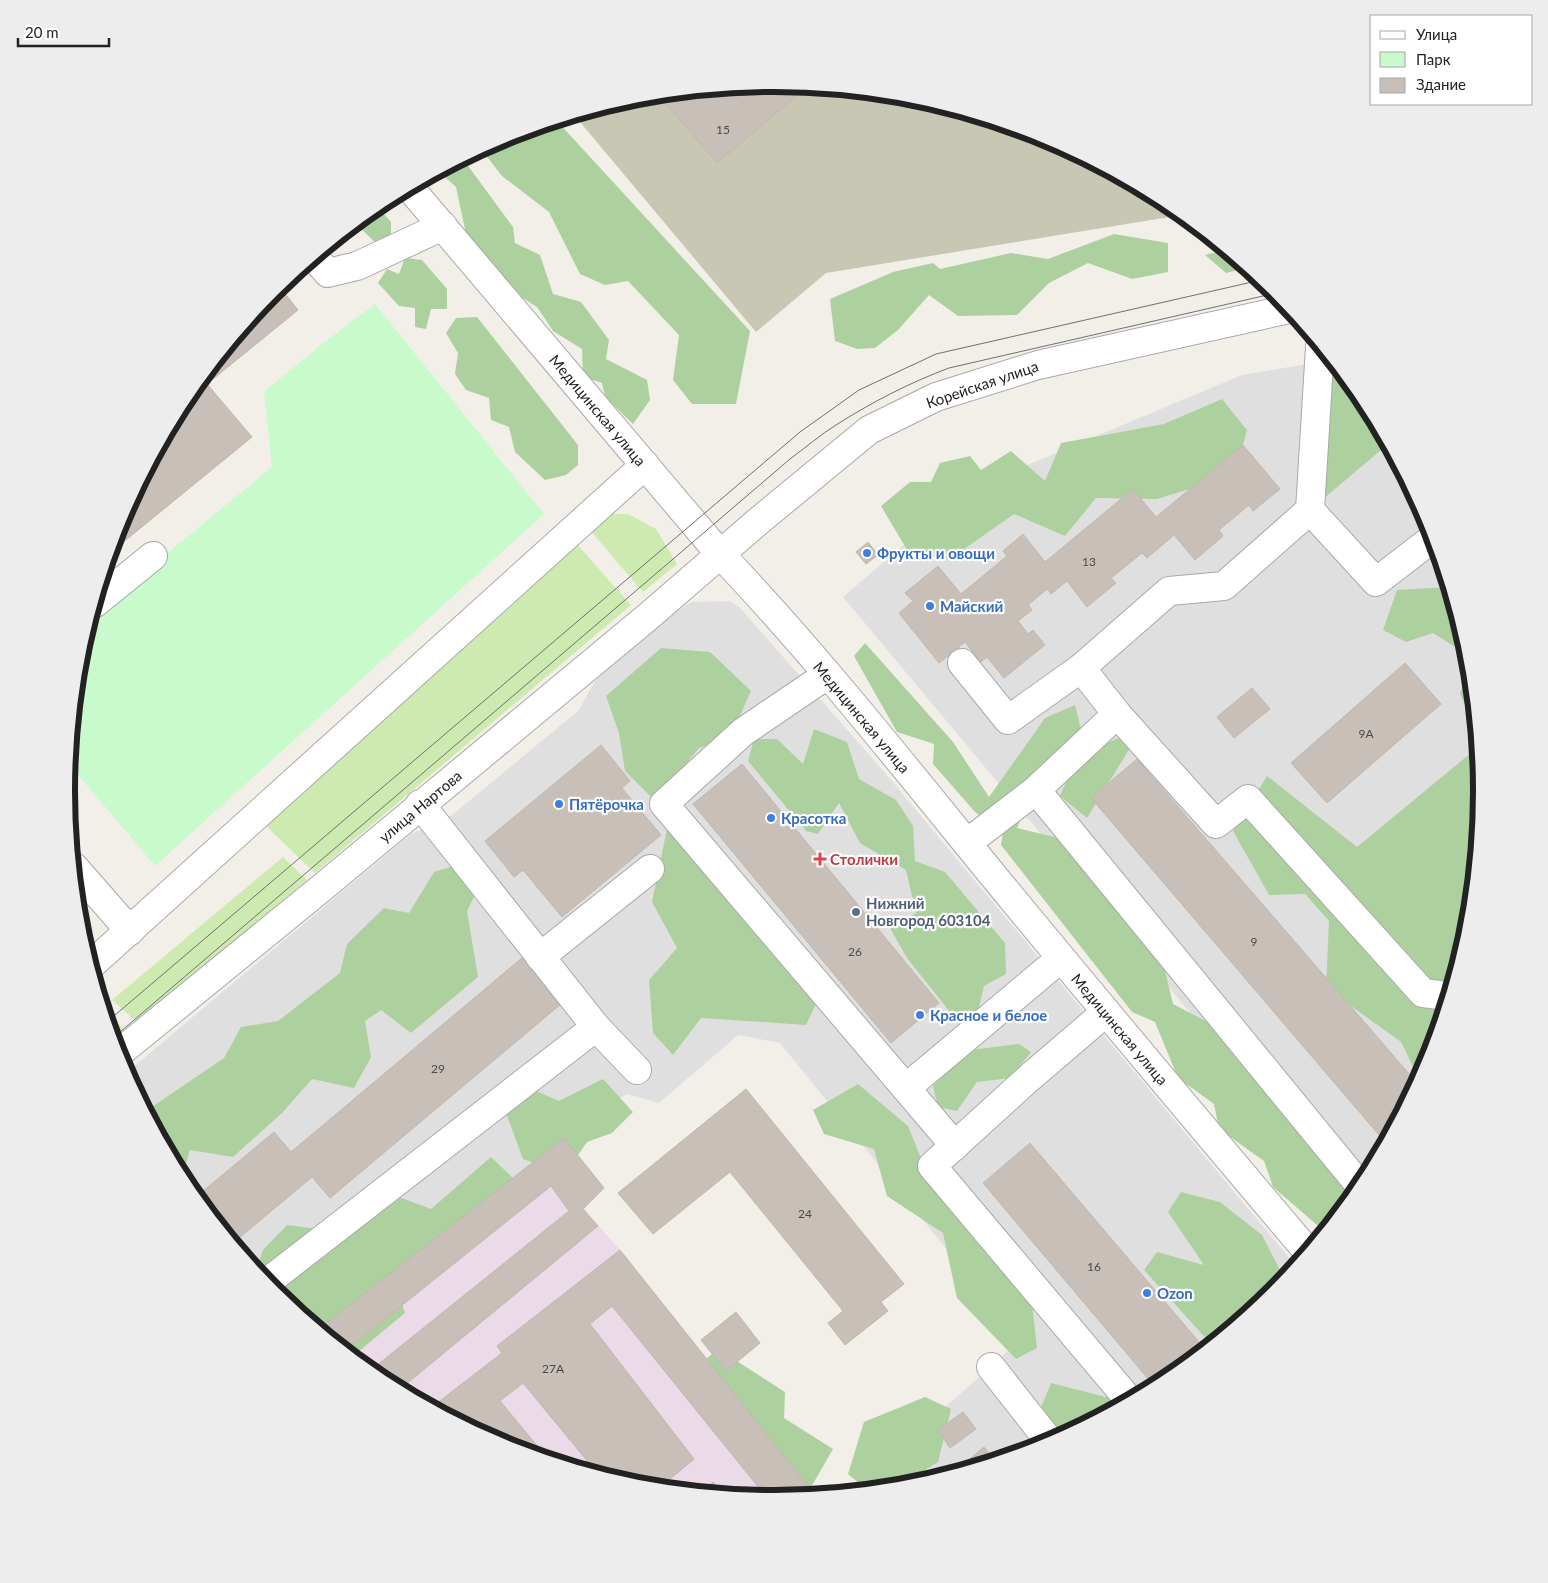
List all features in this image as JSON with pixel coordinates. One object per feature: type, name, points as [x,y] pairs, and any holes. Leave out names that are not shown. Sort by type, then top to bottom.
[{"type":"street","name":"Медицинская улица","points":[[414,193],[644,466],[827,675],[1304,1247]]},
{"type":"street","points":[[318,262],[328,273],[357,266],[442,226]]},
{"type":"street","name":"Корейская улица","points":[[720,554],[869,430],[936,397],[1038,365],[1280,310]]},
{"type":"street","points":[[962,663],[1008,720],[1080,668],[1169,591],[1224,586],[1310,510],[1320,355]]},
{"type":"street","points":[[96,960],[644,466]]},
{"type":"street","points":[[1310,510],[1376,582],[1427,543]]},
{"type":"street","name":"улица Нартова","points":[[124,1049],[324,886],[420,804],[650,615],[720,554]]},
{"type":"street","points":[[103,596],[153,556]]},
{"type":"street","points":[[1080,668],[1117,714],[1216,824],[1248,799],[1423,993],[1442,995]]},
{"type":"street","points":[[827,675],[743,732],[664,804],[955,1146]]},
{"type":"street","points":[[967,843],[1036,790],[1117,714]]},
{"type":"street","points":[[1036,790],[1355,1180]]},
{"type":"street","points":[[420,804],[596,1027],[637,1070]]},
{"type":"street","points":[[540,957],[650,870]]},
{"type":"street","points":[[80,874],[130,931]]},
{"type":"street","points":[[906,1088],[1061,958]]},
{"type":"street","points":[[1106,1012],[1029,1078],[932,1166],[1125,1396]]},
{"type":"street","points":[[272,1278],[596,1027]]},
{"type":"street","points":[[991,1367],[1045,1435]]},
{"type":"shaded area","points":[[774,92],[865,98],[955,116],[1041,146],[1124,186],[1171,217],[826,273],[756,332],[579,121],[638,106],[683,98],[728,94]]},
{"type":"shaded area","points":[[1325,361],[1355,403],[1401,482],[1420,524],[1436,567],[1449,611],[1460,655],[1467,700],[1472,746],[1472,837],[1460,928],[1436,1016],[1420,1059],[1401,1101],[1379,1141],[1343,1196],[843,597],[968,490],[1242,375]]},
{"type":"shaded area","points":[[730,601],[740,608],[886,774],[1292,1261],[1235,1317],[1200,1346],[1162,1373],[1123,1397],[1041,1437],[955,1467],[858,1486],[1020,1340],[780,1043],[738,1035],[659,1103],[627,1094],[564,1138],[323,1326],[280,1286],[219,1217],[169,1141],[147,1101],[132,1068],[411,834],[452,815],[578,711],[600,673],[657,625],[691,602]]},
{"type":"shaded area","points":[[564,1138],[604,1188],[584,1209],[620,1250],[810,1489],[728,1489],[683,1485],[593,1467],[549,1453],[507,1437],[424,1397],[386,1373],[323,1326]]},
{"type":"green space","points":[[562,126],[750,331],[736,404],[692,404],[673,380],[679,335],[628,281],[605,285],[580,274],[549,212],[502,176],[486,155]]},
{"type":"green space","points":[[467,164],[513,227],[515,243],[540,255],[553,294],[581,302],[609,340],[606,359],[647,380],[650,400],[633,424],[605,397],[602,383],[583,377],[582,349],[553,331],[537,307],[502,285],[466,234],[456,187],[444,176]]},
{"type":"green space","points":[[383,212],[391,222],[391,244],[380,247],[360,228]]},
{"type":"green space","points":[[1114,234],[1168,243],[1168,272],[1132,279],[1088,263],[1049,283],[1017,315],[958,316],[929,295],[898,330],[875,348],[857,349],[835,341],[830,299],[893,272],[933,263],[940,269],[1011,253],[1048,259]]},
{"type":"green space","points":[[1218,252],[1239,270],[1226,273],[1205,255]]},
{"type":"green space","points":[[405,258],[422,260],[447,289],[447,309],[431,309],[426,329],[415,327],[415,308],[399,306],[378,283],[387,269],[399,274]]},
{"type":"green space","points":[[375,304],[544,514],[155,866],[75,772],[81,700],[88,655],[100,609],[272,467],[264,392],[317,348]]},
{"type":"green space","points":[[477,317],[578,445],[578,465],[566,475],[545,480],[515,452],[509,427],[491,420],[489,398],[466,390],[455,374],[458,353],[446,333],[456,318]]},
{"type":"green space","points":[[1333,371],[1355,403],[1383,449],[1310,510],[1319,374]]},
{"type":"green space","points":[[1222,399],[1247,430],[1235,475],[1157,499],[1096,498],[1065,536],[1014,514],[950,559],[909,553],[881,506],[910,482],[931,482],[940,463],[970,456],[981,470],[1011,451],[1045,481],[1061,443],[1164,424]]},
{"type":"green space","points":[[607,514],[628,514],[656,529],[677,564],[643,592],[589,529]]},
{"type":"green space","points":[[576,543],[631,605],[315,873],[264,824]]},
{"type":"green space","points":[[1442,587],[1459,649],[1433,633],[1406,642],[1383,630],[1397,590]]},
{"type":"green space","points":[[865,643],[953,742],[989,797],[1045,718],[1075,705],[1087,753],[1118,738],[1130,748],[1087,818],[1060,796],[1069,775],[1043,769],[1017,828],[1058,838],[1158,942],[1173,1004],[1227,1032],[1348,1190],[1320,1228],[1273,1187],[1264,1161],[1219,1129],[1214,1104],[1178,1078],[1155,1022],[1132,1012],[1001,845],[1003,832],[975,812],[933,764],[934,744],[897,732],[854,656]]},
{"type":"green space","points":[[661,648],[710,652],[751,691],[730,738],[699,748],[655,801],[625,771],[619,733],[606,696]]},
{"type":"green space","points":[[1464,681],[1468,712],[1460,694]]},
{"type":"green space","points":[[814,729],[847,742],[859,779],[896,800],[913,826],[915,861],[945,872],[1005,943],[1006,974],[984,986],[975,1024],[954,1017],[907,958],[890,928],[916,913],[906,870],[860,843],[839,803],[818,834],[806,831],[748,761],[754,739],[777,739],[803,764]]},
{"type":"green space","points":[[1472,752],[1472,837],[1460,928],[1436,1016],[1415,1070],[1401,1042],[1326,988],[1329,921],[1305,894],[1269,895],[1233,831],[1267,776],[1357,847]]},
{"type":"green space","points":[[668,824],[826,983],[806,1025],[701,1018],[673,1055],[653,1033],[649,980],[677,948],[652,902]]},
{"type":"green space","points":[[283,857],[307,880],[138,1023],[112,1000]]},
{"type":"green space","points":[[460,864],[479,887],[467,911],[478,977],[411,1033],[381,1010],[365,1021],[371,1057],[354,1088],[312,1079],[282,1113],[233,1157],[190,1150],[185,1167],[151,1108],[224,1058],[241,1027],[278,1021],[340,973],[347,944],[384,908],[409,913],[434,872]]},
{"type":"green space","points":[[112,1017],[126,1032],[120,1037]]},
{"type":"green space","points":[[1019,1044],[1031,1052],[1010,1078],[977,1082],[957,1111],[938,1107],[933,1086],[962,1051]]},
{"type":"green space","points":[[603,1079],[633,1112],[612,1133],[587,1142],[565,1174],[523,1159],[506,1113],[534,1090],[559,1101]]},
{"type":"green space","points":[[858,1084],[908,1126],[927,1173],[1028,1268],[1037,1348],[1016,1359],[957,1298],[943,1233],[887,1196],[874,1149],[824,1134],[813,1110]]},
{"type":"green space","points":[[491,1157],[517,1182],[397,1287],[405,1313],[358,1352],[313,1317],[259,1263],[263,1250],[287,1225],[318,1229],[391,1194],[431,1209]]},
{"type":"green space","points":[[1181,1192],[1220,1202],[1262,1235],[1281,1272],[1235,1317],[1207,1340],[1144,1270],[1157,1252],[1204,1265],[1168,1212]]},
{"type":"green space","points":[[718,1349],[785,1392],[784,1418],[833,1449],[810,1489],[774,1490],[694,1369]]},
{"type":"green space","points":[[1051,1383],[1117,1400],[1083,1418],[1027,1442]]},
{"type":"green space","points":[[925,1397],[951,1409],[938,1462],[916,1476],[861,1485],[848,1474],[864,1422]]},
{"type":"building","points":[[800,93],[717,163],[664,101],[728,94]]},
{"type":"building","points":[[284,293],[298,310],[207,384],[252,437],[120,545],[147,482],[193,403],[219,366],[248,331]]},
{"type":"building","points":[[1243,445],[1280,489],[1253,511],[1249,505],[1219,530],[1223,536],[1195,560],[1174,535],[1147,558],[1142,553],[1111,578],[1116,583],[1087,607],[1067,581],[1051,594],[1047,589],[1028,605],[1032,610],[1018,621],[1028,634],[1033,630],[1045,645],[1004,678],[987,657],[981,662],[965,642],[939,663],[899,613],[913,601],[905,593],[938,566],[961,594],[1007,556],[1003,551],[1023,534],[1045,562],[1133,489],[1156,517]]},
{"type":"building","name":"Фрукты и овощи","points":[[868,542],[878,555],[866,564],[856,552]]},
{"type":"building","points":[[1405,663],[1441,704],[1327,803],[1291,763]]},
{"type":"building","points":[[1252,688],[1270,709],[1234,738],[1217,717]]},
{"type":"building","points":[[601,745],[630,781],[622,788],[661,835],[562,917],[523,870],[514,877],[485,841]]},
{"type":"building","points":[[1137,759],[1412,1077],[1381,1137],[1091,798]]},
{"type":"building","points":[[742,764],[939,1003],[891,1043],[693,804]]},
{"type":"building","points":[[523,957],[561,1004],[330,1198],[312,1177],[237,1239],[202,1192],[274,1132],[291,1152]]},
{"type":"building","points":[[746,1089],[904,1284],[881,1302],[888,1311],[845,1345],[828,1323],[843,1311],[730,1172],[653,1234],[618,1193]]},
{"type":"building","points":[[564,1138],[604,1188],[583,1209],[598,1226],[405,1385],[376,1366],[569,1211],[551,1186],[350,1347],[323,1326]]},
{"type":"building","points":[[1030,1143],[1201,1345],[1150,1381],[983,1183]]},
{"type":"building","points":[[620,1250],[810,1489],[760,1490],[612,1306],[590,1324],[694,1459],[666,1482],[592,1467],[523,1383],[500,1401],[540,1450],[507,1437],[437,1403],[502,1353],[497,1346]]},
{"type":"building","points":[[736,1312],[760,1343],[726,1371],[701,1340]]},
{"type":"building","points":[[963,1412],[976,1429],[950,1448],[938,1430]]},
{"type":"building","points":[[984,1447],[991,1455],[963,1464]]},
{"type":"building","points":[[713,1482],[718,1488],[707,1487]]},
{"type":"tram line","points":[[112,1017],[800,432],[859,390],[936,354],[1252,282]]},
{"type":"tram line","points":[[118,1033],[790,459],[836,425],[863,408],[949,368],[1266,295]]},
{"type":"place","name":"Фрукты и овощи","points":[[867,553]]},
{"type":"place","name":"Майский","points":[[930,606]]},
{"type":"place","name":"Пятёрочка","points":[[559,804]]},
{"type":"place","name":"Красотка","points":[[771,818]]},
{"type":"place","name":"Столички","points":[[820,859]]},
{"type":"place","name":"Нижний Новгород 603104","points":[[856,912]]},
{"type":"place","name":"Красное и белое","points":[[920,1015]]},
{"type":"place","name":"Ozon","points":[[1147,1293]]}]
